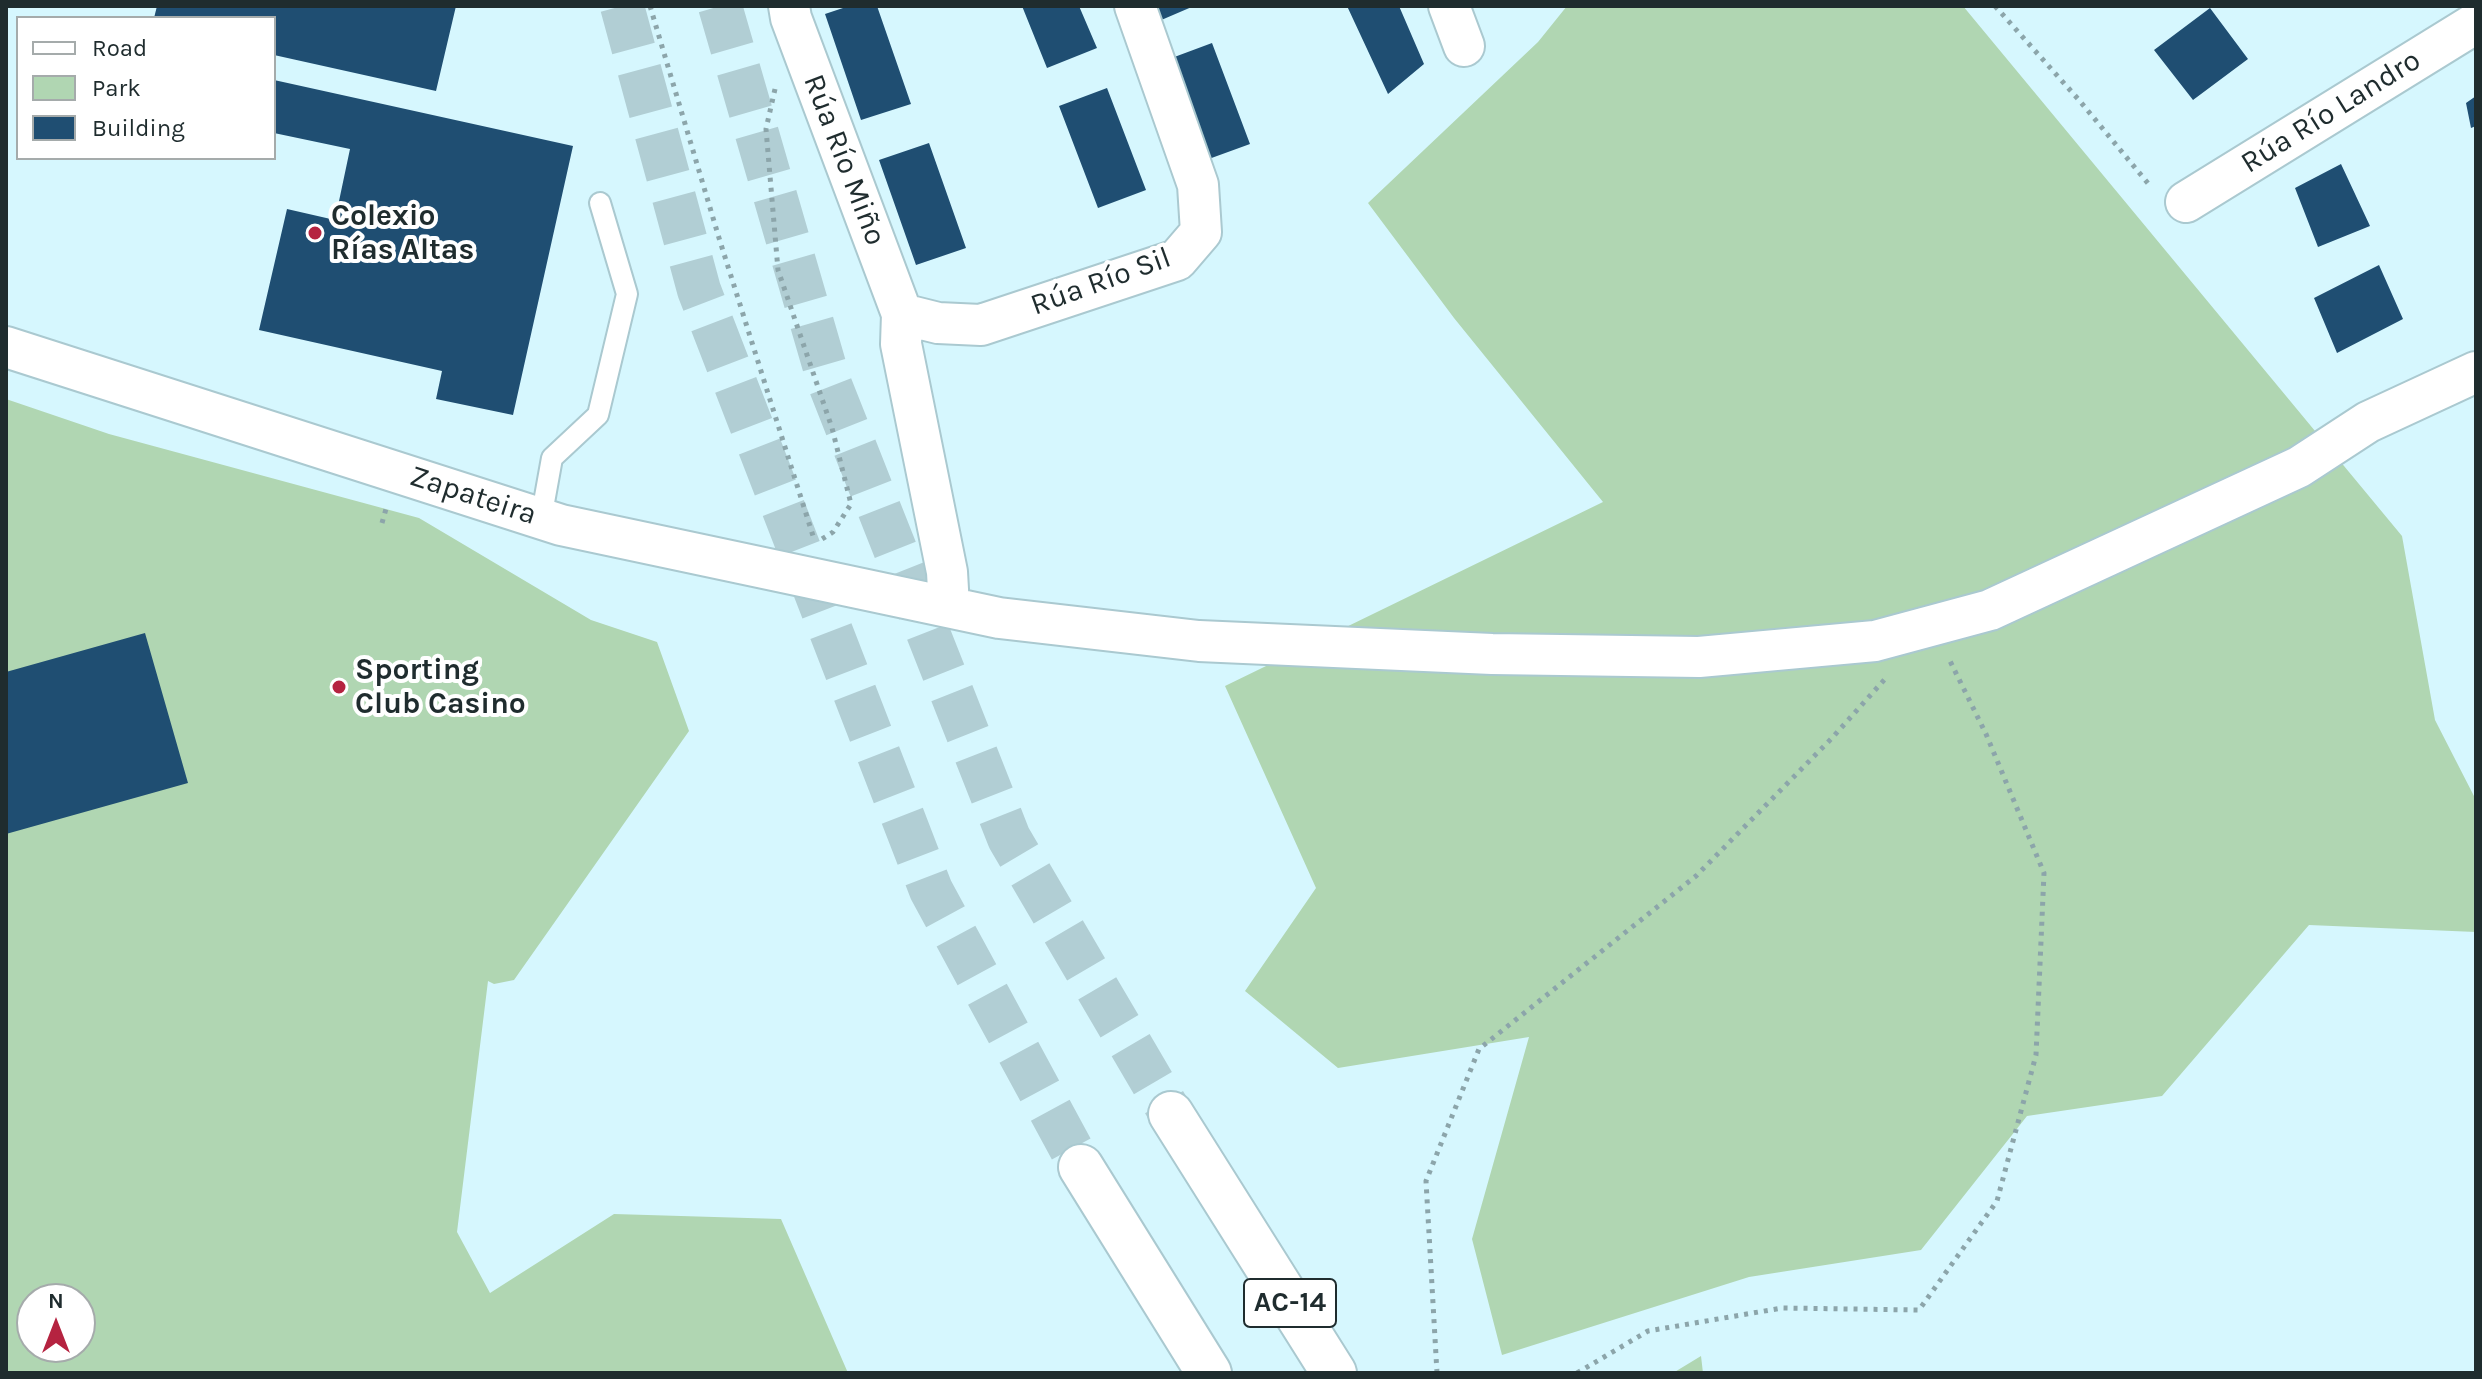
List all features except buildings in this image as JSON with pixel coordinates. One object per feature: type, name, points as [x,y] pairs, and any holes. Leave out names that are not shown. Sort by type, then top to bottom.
[{"type":"highway","name":"AC-14","points":[[1171,1114],[1334,1373]]},
{"type":"highway","points":[[1081,1167],[1209,1373]]},
{"type":"street","name":"Rúa Río Miño","points":[[789,6],[902,314],[901,344],[947,572],[949,607]]},
{"type":"street","name":"Rúa Río Sil","points":[[902,314],[938,323],[981,325],[1177,260],[1201,232],[1198,185],[1135,6]]},
{"type":"street","points":[[1449,6],[1464,46]]},
{"type":"street","name":"Rúa Río Landro","points":[[2186,202],[2476,23]]},
{"type":"street","name":"Zapateira","points":[[6,347],[541,519],[999,618],[1199,641],[1492,654],[1699,657],[1875,641],[1990,610],[2284,474],[2368,422],[2476,372]]},
{"type":"lane","points":[[541,519],[552,458],[598,415],[627,294],[600,203]]},
{"type":"path","points":[[650,6],[719,238],[816,543]]},
{"type":"path","points":[[1995,6],[2168,207],[2186,202]]},
{"type":"path","points":[[775,88],[766,129],[778,270],[832,428],[851,504],[833,532],[816,543],[802,542]]},
{"type":"path","points":[[1437,1373],[1426,1181],[1479,1049],[1696,876],[1832,738],[1933,626],[1986,734],[2044,873],[2036,1055],[1997,1201],[1919,1310],[1782,1308],[1648,1331],[1577,1373]]},
{"type":"green space","points":[[1567,6],[1963,6],[2402,536],[2435,720],[2476,800],[2476,932],[2309,925],[2162,1096],[2027,1116],[1921,1250],[1749,1277],[1502,1355],[1472,1239],[1529,1037],[1338,1068],[1245,991],[1316,888],[1225,686],[1603,502],[1454,318],[1368,203],[1538,42]]},
{"type":"green space","points":[[6,399],[109,434],[419,518],[591,620],[657,642],[689,731],[514,980],[494,984],[488,981],[457,1232],[490,1293],[614,1214],[781,1219],[848,1373],[6,1373]]},
{"type":"green space","points":[[1701,1356],[1703,1373],[1673,1373]]},
{"type":"tunnel","points":[[622,6],[699,290],[931,890],[1081,1167]]},
{"type":"tunnel","points":[[720,6],[829,382],[1009,838],[1171,1114]]},
{"type":"place","name":"Colexio Rías Altas","points":[[315,233]]},
{"type":"place","name":"Sporting Club Casino","points":[[339,687]]}]
